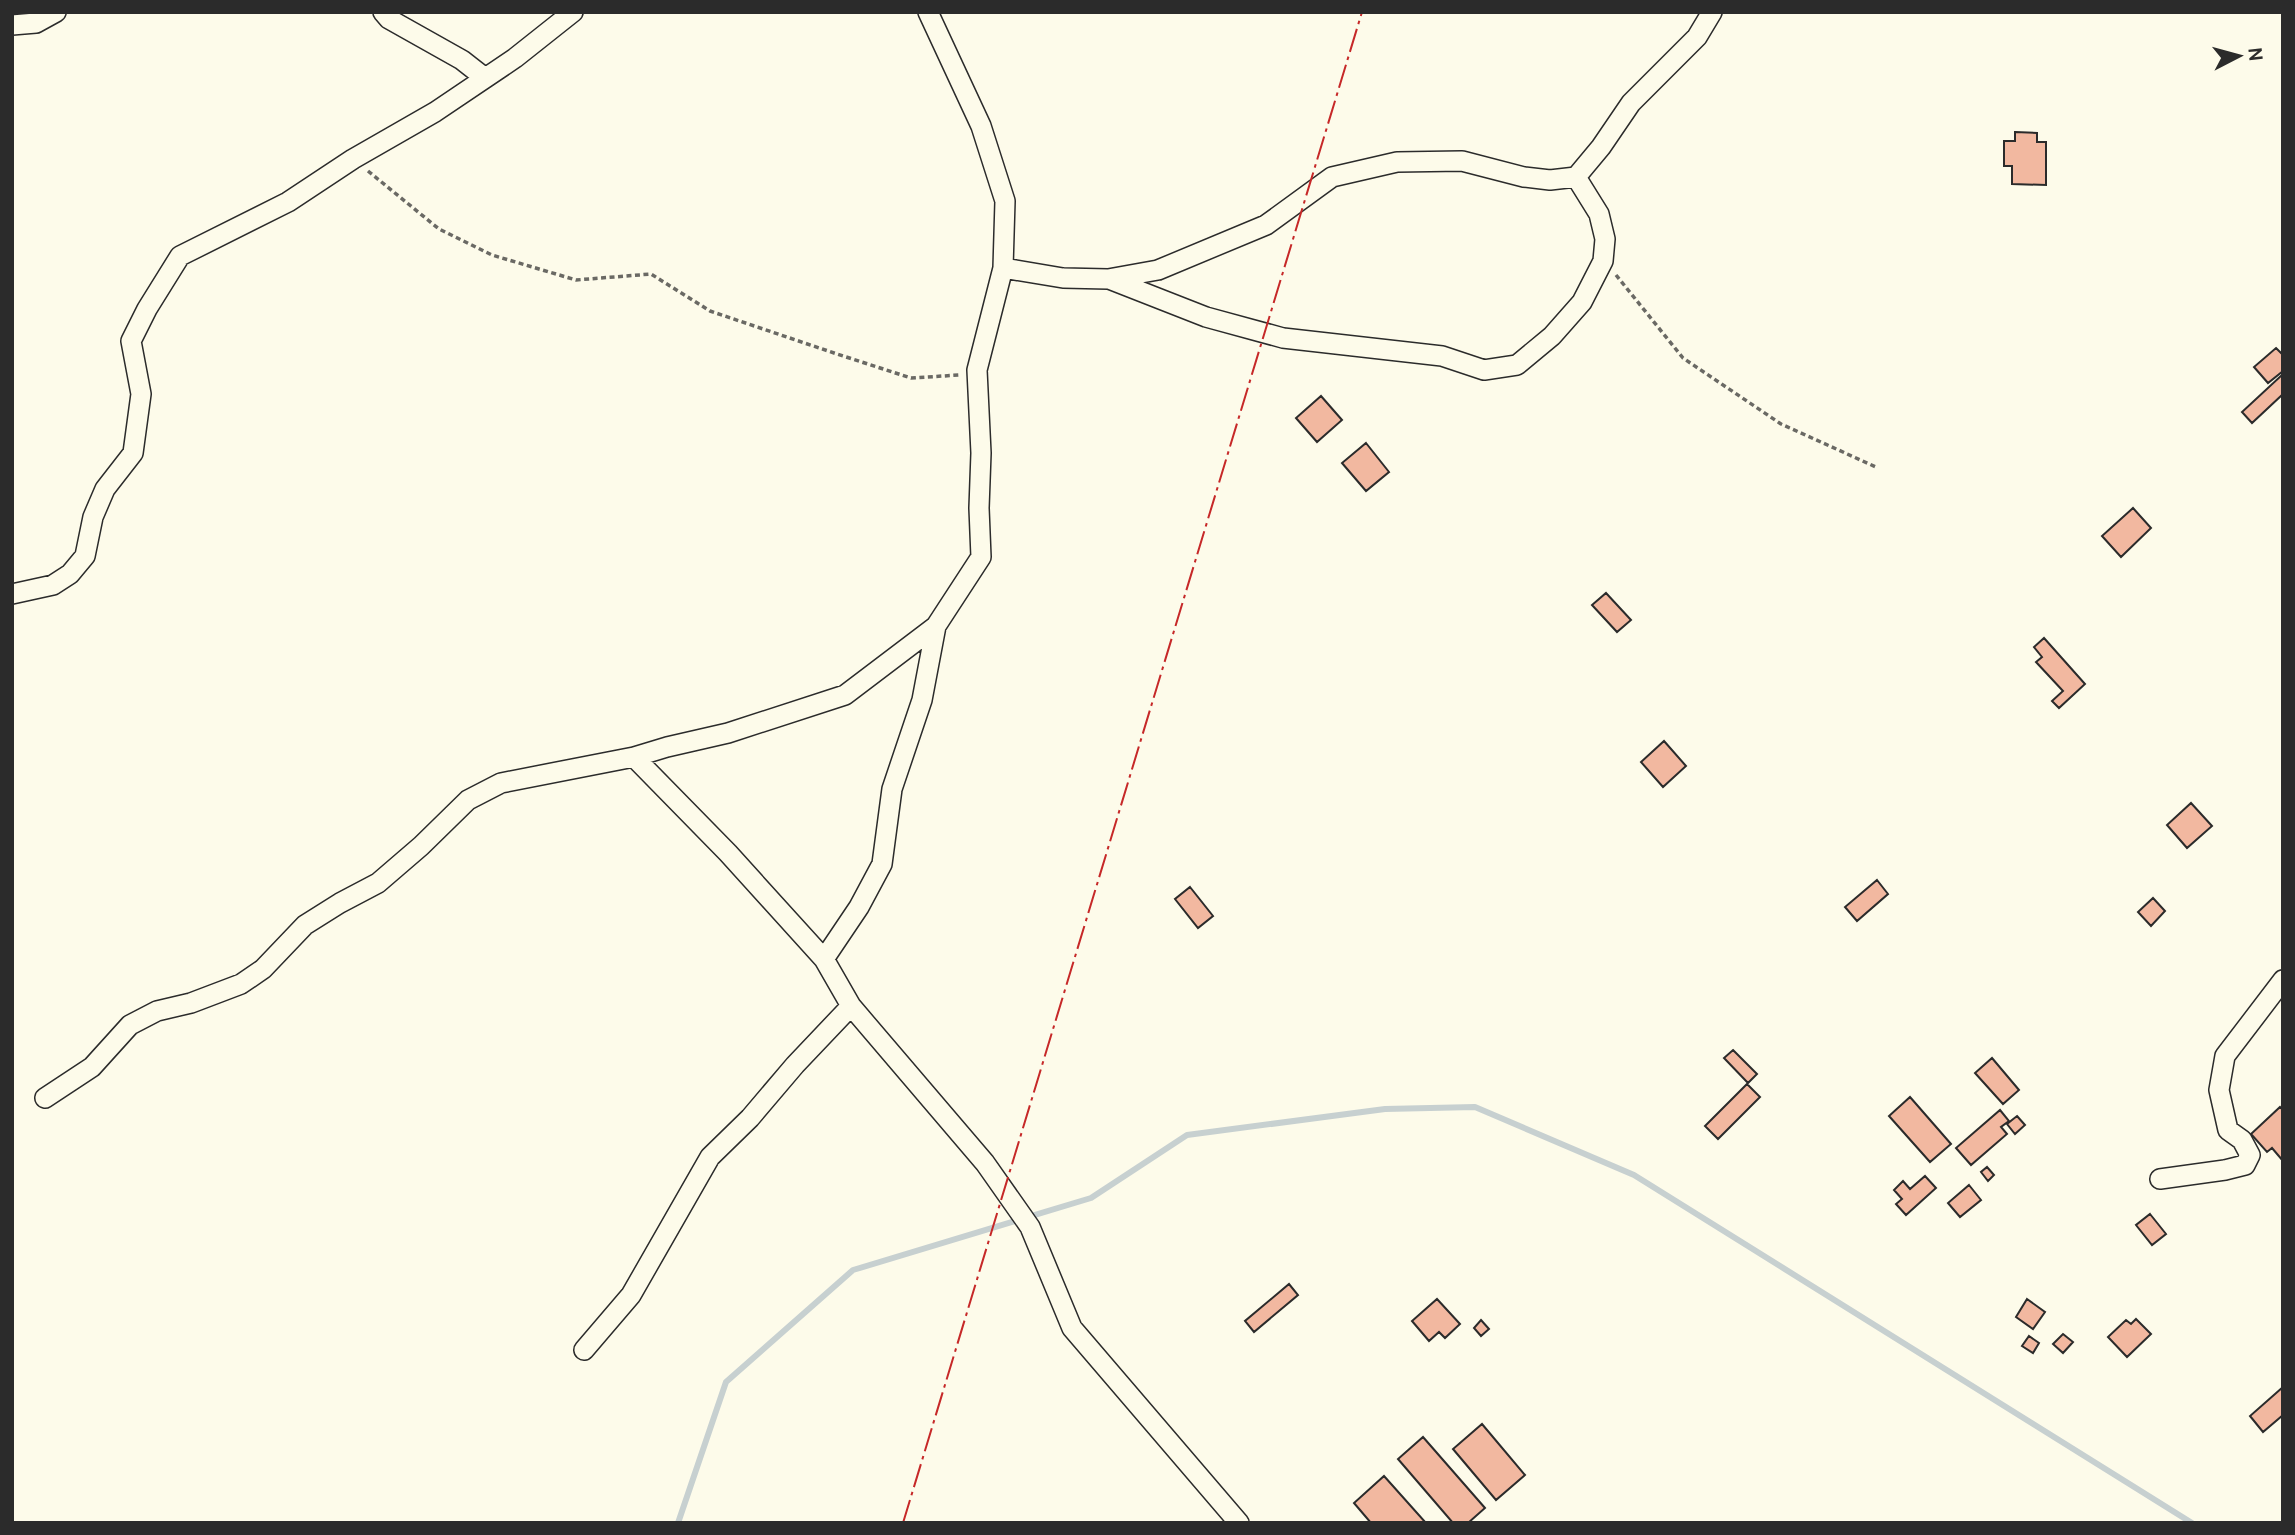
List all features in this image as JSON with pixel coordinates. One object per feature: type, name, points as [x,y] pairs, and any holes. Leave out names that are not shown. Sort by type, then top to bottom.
[{"type":"street","points":[[12,25],[36,23],[56,12]]},
{"type":"street","points":[[383,12],[389,19],[462,60],[485,78]]},
{"type":"street","points":[[12,594],[53,585],[70,574],[85,556],[93,517],[105,489],[133,453],[141,394],[131,341],[147,309],[180,256],[288,202],[353,159],[435,112],[515,58],[573,12]]},
{"type":"street","points":[[45,1098],[92,1067],[130,1025],[157,1011],[191,1003],[241,984],[263,969],[305,925],[378,883],[468,800],[501,783],[634,757],[728,733],[845,695],[936,626],[981,558],[981,453],[977,370],[1003,268],[1005,201],[981,126],[928,12]]},
{"type":"street","points":[[1003,268],[1063,278],[1108,279],[1158,270],[1266,225],[1332,177],[1397,162],[1462,160],[1524,177],[1550,180],[1576,177],[1601,147],[1631,103],[1697,37],[1712,12]]},
{"type":"street","points":[[1108,279],[1206,317],[1283,338],[1441,356],[1484,370],[1517,365],[1552,336],[1582,302],[1603,261],[1605,239],[1599,214],[1576,177]]},
{"type":"street","points":[[824,959],[859,907],[882,864],[892,789],[922,700],[936,626]]},
{"type":"street","points":[[634,757],[728,853],[824,959],[851,1006],[985,1163],[1030,1227],[1072,1328],[1238,1523]]},
{"type":"street","points":[[2160,1179],[2245,1165],[2250,1155],[2242,1140],[2228,1130],[2219,1090],[2225,1056],[2283,980]]},
{"type":"street","points":[[584,1350],[631,1295],[710,1157],[750,1118],[851,1006]]},
{"type":"path","points":[[353,159],[439,229],[492,255],[576,280],[651,274],[710,311],[911,377],[964,375],[977,370]]},
{"type":"path","points":[[1603,261],[1683,358],[1781,424],[1876,467]]},
{"type":"building","points":[[2015,132],[2037,133],[2037,142],[2046,142],[2046,185],[2012,184],[2012,166],[2004,166],[2004,141],[2015,141]]},
{"type":"building","points":[[2276,348],[2283,355],[2283,371],[2268,383],[2254,367]]},
{"type":"building","points":[[2283,374],[2283,394],[2252,423],[2242,412]]},
{"type":"building","points":[[1321,396],[1342,420],[1317,442],[1296,418]]},
{"type":"building","points":[[1366,443],[1389,472],[1366,491],[1342,463]]},
{"type":"building","points":[[2133,508],[2151,528],[2121,557],[2102,536]]},
{"type":"building","points":[[1606,593],[1631,620],[1617,632],[1592,605]]},
{"type":"building","points":[[2044,638],[2085,684],[2059,708],[2052,701],[2063,691],[2036,662],[2042,657],[2034,647]]},
{"type":"building","points":[[1664,741],[1686,766],[1663,787],[1641,762]]},
{"type":"building","points":[[2191,803],[2212,826],[2187,848],[2167,825]]},
{"type":"building","points":[[1877,880],[1888,894],[1857,921],[1845,907]]},
{"type":"building","points":[[1190,887],[1213,916],[1198,928],[1175,899]]},
{"type":"building","points":[[2153,898],[2165,911],[2151,926],[2138,912]]},
{"type":"building","points":[[1733,1050],[1757,1074],[1748,1083],[1724,1058]]},
{"type":"building","points":[[1992,1058],[2019,1090],[2003,1104],[1975,1073]]},
{"type":"building","points":[[1747,1084],[1760,1097],[1718,1139],[1705,1126]]},
{"type":"building","points":[[1910,1097],[1951,1144],[1930,1162],[1889,1116]]},
{"type":"building","points":[[2280,1107],[2283,1110],[2283,1161],[2272,1148],[2267,1152],[2251,1134]]},
{"type":"building","points":[[2000,1110],[2009,1121],[2001,1127],[2007,1134],[1971,1165],[1956,1148]]},
{"type":"building","points":[[2017,1116],[2025,1125],[2015,1134],[2007,1124]]},
{"type":"building","points":[[1987,1167],[1994,1175],[1988,1181],[1981,1172]]},
{"type":"building","points":[[1925,1176],[1936,1188],[1906,1215],[1896,1204],[1902,1199],[1894,1190],[1903,1181],[1910,1189]]},
{"type":"building","points":[[1969,1185],[1981,1200],[1960,1217],[1948,1203]]},
{"type":"building","points":[[2150,1214],[2166,1234],[2152,1245],[2136,1225]]},
{"type":"building","points":[[1289,1284],[1298,1295],[1254,1332],[1245,1321]]},
{"type":"building","points":[[1437,1299],[1460,1324],[1445,1338],[1439,1332],[1429,1341],[1412,1321]]},
{"type":"building","points":[[2027,1299],[2045,1312],[2033,1329],[2016,1317]]},
{"type":"building","points":[[2136,1319],[2151,1334],[2127,1357],[2108,1337],[2126,1320],[2131,1324]]},
{"type":"building","points":[[1481,1320],[1489,1329],[1481,1336],[1474,1328]]},
{"type":"building","points":[[2063,1334],[2073,1342],[2063,1353],[2053,1344]]},
{"type":"building","points":[[2029,1336],[2039,1343],[2033,1353],[2022,1346]]},
{"type":"building","points":[[2283,1387],[2283,1415],[2263,1432],[2250,1416]]},
{"type":"building","points":[[1482,1424],[1525,1475],[1496,1500],[1453,1449]]},
{"type":"building","points":[[1423,1437],[1485,1508],[1468,1523],[1453,1523],[1398,1459]]},
{"type":"building","points":[[1384,1476],[1426,1523],[1371,1523],[1354,1503]]},
{"type":"waterway","points":[[678,1523],[726,1382],[853,1270],[1091,1198],[1187,1135],[1385,1109],[1475,1107],[1634,1175],[2192,1523]]},
{"type":"power","points":[[903,1523],[1362,12]]}]
